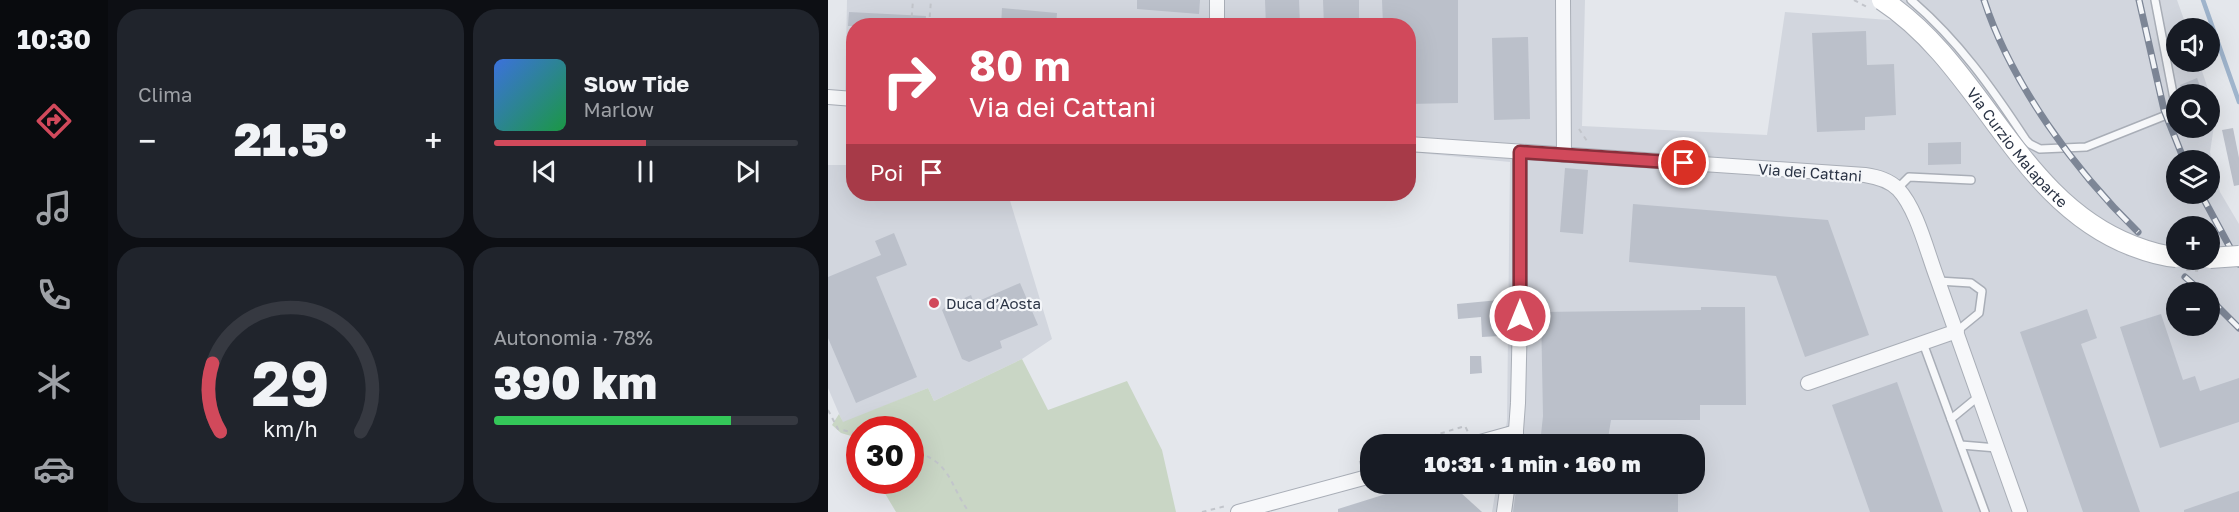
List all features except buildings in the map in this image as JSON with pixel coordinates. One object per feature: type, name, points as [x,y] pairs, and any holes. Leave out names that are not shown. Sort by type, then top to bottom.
[{"type":"street","points":[[1217,0],[1217,18]]},
{"type":"street","points":[[1563,0],[1564,155]]},
{"type":"street","name":"Via Curzio Malaparte","points":[[1882,0],[1905,17],[1937,48],[1959,73],[2032,172],[2062,204],[2076,216],[2108,235],[2144,250],[2166,255]]},
{"type":"street","points":[[828,97],[846,98]]},
{"type":"street","name":"Via dei Cattani","points":[[1416,145],[1865,175],[1881,178],[1898,189]]},
{"type":"street","points":[[1515,434],[1520,316],[1520,152]]},
{"type":"street","points":[[1898,189],[1916,219],[2020,512]]},
{"type":"street","points":[[2220,257],[2239,256]]},
{"type":"street","points":[[1808,383],[1957,331]]},
{"type":"street","points":[[1238,512],[1360,479]]},
{"type":"street","points":[[1504,512],[1506,494]]},
{"type":"lane","points":[[1911,0],[1948,33],[1970,59],[2030,144],[2046,148],[2086,147],[2174,112],[2175,104],[2155,0]]},
{"type":"lane","points":[[1898,189],[1910,177],[1971,180]]},
{"type":"lane","points":[[1938,281],[1971,283],[1982,291],[1979,313],[1957,331]]},
{"type":"lane","points":[[1923,342],[1985,512]]},
{"type":"lane","points":[[1952,419],[1979,396]]},
{"type":"lane","points":[[1961,445],[1997,448]]},
{"type":"path","points":[[912,18],[913,0]]},
{"type":"path","points":[[930,18],[931,0]]},
{"type":"path","points":[[828,405],[838,429],[846,431]]},
{"type":"path","points":[[1439,434],[1465,426],[1468,434]]},
{"type":"path","points":[[924,454],[939,463],[969,512]]},
{"type":"shaded area","points":[[847,0],[1585,0],[1582,126],[1767,135],[1785,12],[1927,23],[1900,0],[2177,0],[2183,18],[2166,18],[2166,72],[2202,72],[2207,84],[2166,84],[2166,138],[2212,138],[2210,150],[2166,150],[2166,204],[2220,204],[2220,192],[2239,224],[2239,512],[1492,512],[1495,494],[1705,494],[1705,434],[1505,434],[1507,421],[1510,162],[1416,153],[1416,18],[847,18]]},
{"type":"shaded area","points":[[846,52],[846,103],[845,103]]},
{"type":"shaded area","name":"Duca d’Aosta","points":[[828,165],[846,165],[846,201],[1010,201],[1052,339],[1022,359],[934,401],[928,388],[860,416],[846,416],[846,422],[843,423],[828,388]]},
{"type":"green space","points":[[1022,359],[1048,410],[1127,381],[1162,450],[1176,512],[896,512],[885,494],[924,494],[924,416],[858,416],[928,388],[934,401]]},
{"type":"green space","points":[[839,414],[843,422],[846,421],[846,434],[832,425]]},
{"type":"waterway","points":[[2203,0],[2239,102]]},
{"type":"railway","points":[[1984,0],[2011,63],[2047,124],[2091,182],[2138,232]]},
{"type":"railway","points":[[2139,0],[2164,110],[2180,150]]},
{"type":"railway","points":[[2206,204],[2239,264]]},
{"type":"railway","points":[[2185,277],[2191,282]]},
{"type":"railway","points":[[2220,309],[2239,328]]},
{"type":"place","name":"Duca d’Aosta","points":[[934,303]]},
{"type":"route","points":[[1520,316],[1520,152],[1684,163]]}]
